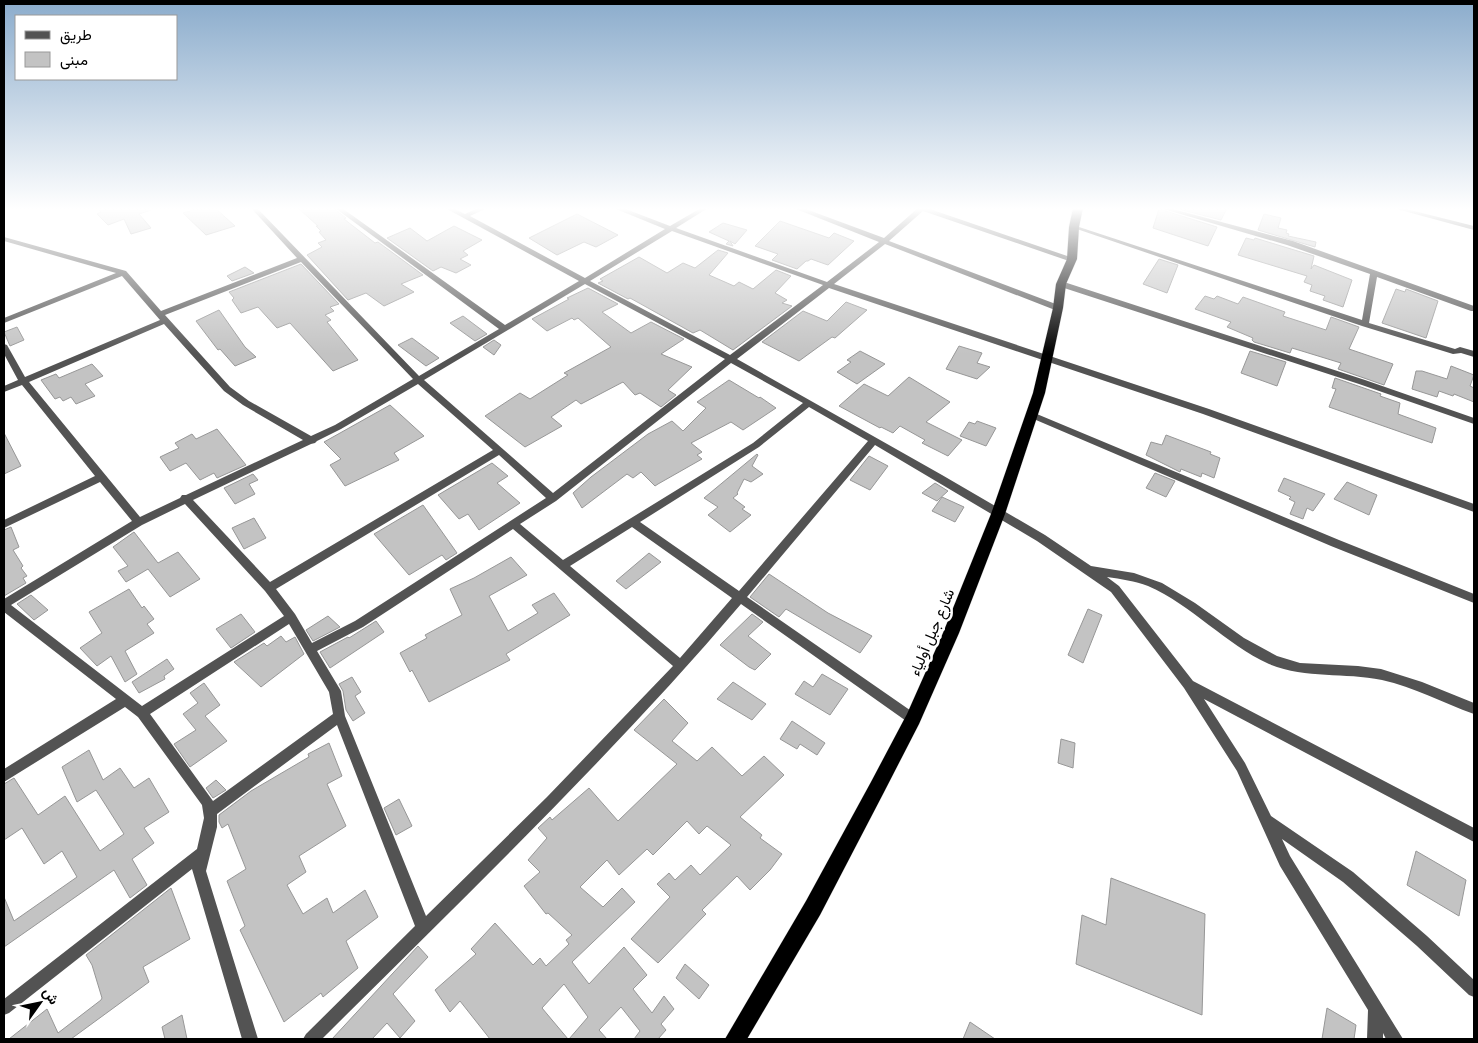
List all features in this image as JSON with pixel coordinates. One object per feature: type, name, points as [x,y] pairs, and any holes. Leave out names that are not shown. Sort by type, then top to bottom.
[{"type":"highway","name":"شارع جبل أولياء","points":[[735,1039],[813,908],[913,719],[951,633],[998,514],[1032,415],[1047,358],[1058,308],[1061,284],[1072,258]]},
{"type":"street","points":[[65,257],[122,273],[227,389],[246,403],[312,440]]},
{"type":"street","points":[[299,257],[419,380],[553,498]]},
{"type":"street","points":[[405,257],[505,329]]},
{"type":"street","points":[[541,257],[731,359],[939,477],[1041,538],[1101,578],[1115,590],[1188,684],[1241,767],[1285,861],[1395,1039]]},
{"type":"street","points":[[250,1039],[199,871],[201,854],[211,826],[212,810],[207,801],[142,713],[4,605],[138,522],[185,498],[312,440],[419,380],[625,257]]},
{"type":"street","points":[[749,257],[1395,478],[1474,508]]},
{"type":"street","points":[[311,649],[359,624],[553,498],[865,257]]},
{"type":"street","points":[[928,257],[1058,308]]},
{"type":"street","points":[[1068,257],[1072,258]]},
{"type":"street","points":[[1163,257],[1365,324],[1456,352],[1460,350],[1474,354]]},
{"type":"street","points":[[1330,257],[1474,309]]},
{"type":"street","points":[[4,388],[163,317],[301,259]]},
{"type":"street","points":[[1365,324],[1374,272]]},
{"type":"street","points":[[4,321],[122,273]]},
{"type":"street","points":[[1061,284],[1362,382],[1474,421]]},
{"type":"street","points":[[4,347],[23,380],[138,522]]},
{"type":"street","points":[[562,566],[756,445],[809,403]]},
{"type":"street","points":[[1032,415],[1334,543],[1474,599]]},
{"type":"street","points":[[311,1039],[552,801],[680,666],[873,441]]},
{"type":"street","points":[[269,588],[499,451]]},
{"type":"street","points":[[4,524],[102,477]]},
{"type":"street","points":[[185,498],[269,588],[291,617],[335,691],[339,716],[423,927]]},
{"type":"street","points":[[632,522],[913,719]]},
{"type":"street","points":[[513,524],[680,666]]},
{"type":"street","points":[[1086,569],[1126,576],[1157,586],[1260,653],[1291,666],[1367,672],[1405,680],[1474,709]]},
{"type":"street","points":[[142,713],[291,617]]},
{"type":"street","points":[[1188,684],[1474,835]]},
{"type":"street","points":[[4,776],[125,700]]},
{"type":"street","points":[[212,810],[339,716]]},
{"type":"street","points":[[1266,820],[1348,877],[1422,941],[1474,990]]},
{"type":"street","points":[[4,1008],[201,854]]},
{"type":"street","points":[[1374,1039],[1375,1008]]},
{"type":"building","points":[[309,257],[398,257],[423,275],[401,284],[414,292],[384,306],[366,293],[348,300]]},
{"type":"building","points":[[413,257],[465,257],[460,259],[471,265],[456,273],[441,267],[433,271]]},
{"type":"building","points":[[639,257],[667,273],[683,263],[695,268],[709,257],[725,257],[709,275],[734,286],[739,282],[753,289],[776,270],[791,276],[775,293],[787,300],[782,303],[792,306],[733,350],[700,330],[693,333],[630,298],[628,299],[598,283],[603,281],[600,279]]},
{"type":"building","points":[[775,257],[837,257],[828,265],[811,259],[797,269],[772,260]]},
{"type":"building","points":[[1243,257],[1314,257],[1311,269],[1314,265],[1352,280],[1343,307],[1323,300],[1325,296],[1310,291],[1312,285],[1304,282],[1307,276]]},
{"type":"building","points":[[1159,259],[1178,265],[1167,293],[1143,284]]},
{"type":"building","points":[[301,264],[339,304],[330,307],[334,311],[325,315],[331,320],[327,322],[358,360],[333,371],[290,323],[277,328],[258,307],[241,313],[229,292]]},
{"type":"building","points":[[245,267],[254,273],[232,281],[227,276]]},
{"type":"building","points":[[588,288],[618,304],[602,312],[631,333],[651,322],[684,339],[661,354],[692,367],[668,390],[676,395],[661,407],[640,393],[635,395],[623,382],[581,404],[576,400],[551,417],[562,426],[525,447],[485,416],[520,393],[530,399],[568,375],[564,373],[611,347],[578,318],[574,320],[572,318],[547,331],[532,319]]},
{"type":"building","points":[[1396,289],[1405,292],[1406,289],[1438,301],[1426,338],[1382,323]]},
{"type":"building","points":[[1205,296],[1214,299],[1217,296],[1238,304],[1243,297],[1285,312],[1283,316],[1326,330],[1331,317],[1359,327],[1349,349],[1393,364],[1384,385],[1338,369],[1341,363],[1292,348],[1290,353],[1254,342],[1253,338],[1227,327],[1231,322],[1195,309]]},
{"type":"building","points":[[846,302],[867,310],[835,338],[832,337],[799,361],[762,342],[803,311],[827,321]]},
{"type":"building","points":[[219,310],[245,347],[256,357],[235,366],[220,349],[218,350],[196,321]]},
{"type":"building","points":[[463,316],[487,334],[475,341],[450,323]]},
{"type":"building","points":[[17,327],[24,340],[10,346],[4,332]]},
{"type":"building","points":[[412,338],[439,358],[426,366],[398,345]]},
{"type":"building","points":[[494,340],[501,345],[494,355],[483,347]]},
{"type":"building","points":[[959,346],[982,353],[977,363],[990,367],[977,379],[946,369]]},
{"type":"building","points":[[860,351],[885,364],[857,384],[837,372],[851,362],[847,360]]},
{"type":"building","points":[[1250,351],[1286,362],[1277,386],[1241,373]]},
{"type":"building","points":[[92,364],[103,376],[85,384],[95,396],[76,404],[71,397],[63,401],[60,397],[55,399],[41,380],[56,374],[59,378]]},
{"type":"building","points":[[1451,366],[1474,375],[1470,386],[1474,388],[1474,402],[1454,394],[1453,396],[1439,391],[1437,397],[1412,389],[1416,371],[1447,379]]},
{"type":"building","points":[[909,377],[950,402],[926,422],[962,440],[948,456],[922,443],[925,440],[900,426],[893,433],[839,406],[864,384],[888,396]]},
{"type":"building","points":[[1335,378],[1381,394],[1380,396],[1400,403],[1398,414],[1436,428],[1432,443],[1329,407],[1336,389],[1332,388]]},
{"type":"building","points":[[729,380],[776,408],[743,430],[731,422],[691,443],[702,452],[697,455],[702,459],[655,486],[641,472],[633,478],[627,474],[582,508],[573,493],[591,477],[648,434],[672,421],[683,431],[706,408],[697,402]]},
{"type":"building","points":[[390,405],[424,436],[394,453],[399,460],[345,486],[330,465],[341,459],[324,442]]},
{"type":"building","points":[[977,421],[996,428],[986,446],[960,436],[969,422],[975,424]]},
{"type":"building","points":[[217,429],[246,465],[217,478],[214,473],[200,480],[186,463],[170,471],[160,457],[179,448],[175,443],[192,434],[196,439]]},
{"type":"building","points":[[4,433],[21,466],[4,474]]},
{"type":"building","points":[[1166,435],[1211,452],[1210,454],[1220,458],[1214,478],[1202,473],[1201,477],[1181,469],[1180,472],[1146,455],[1151,442],[1162,445]]},
{"type":"building","points":[[757,454],[752,466],[763,474],[751,482],[744,479],[738,494],[733,498],[745,507],[742,509],[751,515],[730,532],[708,515],[718,507],[704,498]]},
{"type":"building","points":[[869,456],[888,466],[870,490],[850,480]]},
{"type":"building","points":[[492,463],[508,476],[497,483],[520,503],[479,530],[468,514],[459,519],[438,495]]},
{"type":"building","points":[[1155,473],[1175,481],[1166,497],[1146,488]]},
{"type":"building","points":[[253,474],[258,480],[249,484],[255,494],[235,504],[224,488]]},
{"type":"building","points":[[1284,478],[1325,494],[1313,511],[1307,508],[1303,519],[1290,514],[1295,502],[1289,499],[1291,497],[1278,491]]},
{"type":"building","points":[[1347,482],[1377,495],[1369,515],[1334,499]]},
{"type":"building","points":[[935,483],[948,491],[937,501],[922,493]]},
{"type":"building","points":[[942,497],[964,507],[955,522],[932,511]]},
{"type":"building","points":[[423,505],[457,553],[446,560],[442,555],[409,575],[374,534]]},
{"type":"building","points":[[254,518],[266,538],[244,549],[232,528]]},
{"type":"building","points":[[11,527],[19,547],[13,550],[27,576],[23,578],[26,583],[4,596],[4,530]]},
{"type":"building","points":[[134,532],[158,563],[178,552],[200,579],[170,597],[148,569],[126,582],[118,571],[128,566],[113,547]]},
{"type":"building","points":[[649,553],[661,562],[626,589],[616,581]]},
{"type":"building","points":[[511,557],[527,575],[489,596],[508,631],[538,613],[532,605],[554,593],[570,615],[506,654],[510,660],[429,702],[412,670],[410,672],[400,653],[427,638],[425,635],[462,615],[450,589]]},
{"type":"building","points":[[769,574],[828,613],[872,636],[860,653],[786,609],[779,617],[750,597]]},
{"type":"building","points":[[129,589],[142,608],[144,606],[154,619],[147,624],[154,633],[125,651],[137,674],[125,682],[111,656],[97,666],[80,648],[102,633],[89,612]]},
{"type":"building","points":[[31,595],[48,610],[34,620],[17,604]]},
{"type":"building","points":[[1088,609],[1102,615],[1083,663],[1068,655]]},
{"type":"building","points":[[241,614],[255,632],[231,648],[216,629]]},
{"type":"building","points":[[752,614],[763,622],[748,636],[771,654],[755,670],[720,645]]},
{"type":"building","points":[[328,616],[340,627],[313,641],[306,630]]},
{"type":"building","points":[[376,621],[384,632],[330,668],[320,652],[349,638]]},
{"type":"building","points":[[281,636],[286,642],[295,637],[304,654],[261,687],[234,662],[264,643],[267,646]]},
{"type":"building","points":[[167,659],[174,669],[164,676],[165,679],[139,693],[132,682]]},
{"type":"building","points":[[822,674],[848,689],[830,715],[795,694],[804,681],[813,687]]},
{"type":"building","points":[[352,677],[361,692],[355,696],[365,713],[353,721],[346,710],[343,691],[339,684]]},
{"type":"building","points":[[733,682],[766,704],[752,720],[717,699]]},
{"type":"building","points":[[204,683],[220,705],[205,716],[227,741],[190,767],[174,744],[196,730],[183,714],[198,703],[190,693]]},
{"type":"building","points":[[664,699],[688,723],[672,741],[697,761],[712,747],[742,776],[764,756],[784,775],[740,817],[762,835],[760,838],[782,854],[770,870],[750,890],[737,876],[702,910],[706,914],[658,963],[631,939],[670,897],[657,884],[669,873],[675,880],[691,865],[700,875],[731,845],[707,826],[699,834],[687,821],[653,855],[647,849],[619,875],[607,860],[580,887],[603,907],[622,888],[635,902],[572,962],[589,984],[624,947],[647,975],[633,989],[652,1013],[664,996],[674,1009],[661,1024],[666,1030],[658,1039],[634,1039],[640,1031],[621,1007],[599,1030],[607,1039],[569,1039],[588,1017],[564,984],[542,1008],[568,1039],[490,1039],[460,1001],[450,1012],[435,990],[476,954],[471,949],[495,923],[533,965],[540,958],[546,966],[569,944],[566,940],[572,935],[548,913],[546,914],[524,886],[540,872],[528,860],[547,838],[538,828],[550,817],[552,820],[589,788],[618,821],[677,764],[634,730]]},
{"type":"building","points":[[792,721],[825,743],[817,755],[800,744],[797,749],[780,739]]},
{"type":"building","points":[[1061,739],[1075,743],[1073,768],[1058,763]]},
{"type":"building","points":[[329,743],[342,776],[327,784],[346,826],[299,856],[306,872],[287,885],[303,914],[327,898],[333,913],[365,890],[378,917],[346,941],[358,968],[323,997],[321,993],[284,1022],[240,930],[245,926],[227,881],[246,869],[228,824],[222,828],[219,822],[219,815],[251,791],[309,757],[308,754]]},
{"type":"building","points":[[89,750],[103,780],[120,768],[134,788],[149,778],[169,812],[144,828],[154,843],[132,859],[147,885],[130,898],[114,870],[4,947],[4,897],[14,921],[77,877],[62,851],[44,864],[22,828],[4,840],[4,784],[14,778],[38,815],[65,796],[100,851],[124,834],[96,790],[77,802],[62,767]]},
{"type":"building","points":[[216,780],[226,790],[213,798],[206,788]]},
{"type":"building","points":[[399,799],[412,826],[396,835],[384,808]]},
{"type":"building","points":[[1416,851],[1466,880],[1459,916],[1407,885]]},
{"type":"building","points":[[1111,878],[1205,914],[1202,1015],[1076,964],[1082,915],[1106,925]]},
{"type":"building","points":[[171,888],[190,939],[143,967],[149,982],[71,1039],[9,1039],[47,1009],[58,1033],[101,1000],[92,965],[86,955]]},
{"type":"building","points":[[418,946],[428,957],[393,994],[415,1021],[400,1038],[387,1023],[372,1039],[332,1039]]},
{"type":"building","points":[[685,964],[709,985],[699,999],[676,978]]},
{"type":"building","points":[[1327,1008],[1356,1025],[1354,1039],[1322,1039]]},
{"type":"building","points":[[182,1015],[187,1039],[165,1039],[162,1027]]},
{"type":"building","points":[[970,1022],[995,1039],[963,1039]]}]
